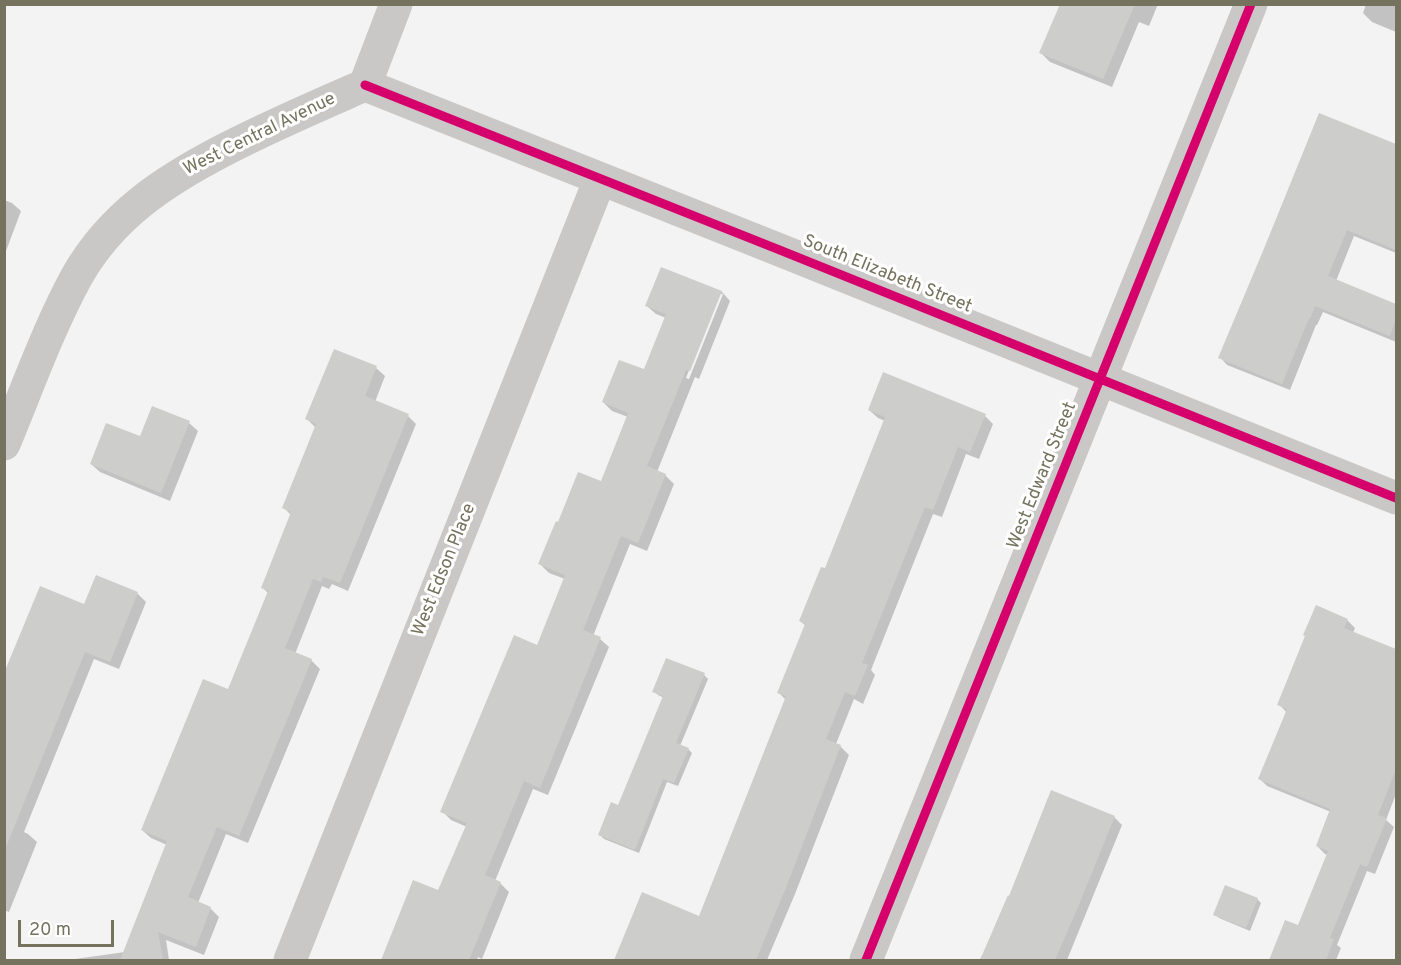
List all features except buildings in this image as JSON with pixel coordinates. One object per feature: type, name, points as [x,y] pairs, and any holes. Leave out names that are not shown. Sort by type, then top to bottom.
[{"type":"street","points":[[365,85],[396,4]]},
{"type":"street","name":"West Edward Street","points":[[866,960],[1251,4]]},
{"type":"street","name":"South Elizabeth Street","points":[[365,85],[1101,377],[1396,498]]},
{"type":"street","name":"West Central Avenue","points":[[4,444],[58,315],[78,275],[121,218],[155,190],[188,168],[259,131],[365,85]]},
{"type":"street","name":"West Edson Place","points":[[290,960],[600,179]]},
{"type":"cycle path","points":[[866,960],[1251,4]]},
{"type":"cycle path","points":[[365,85],[1396,498]]}]
